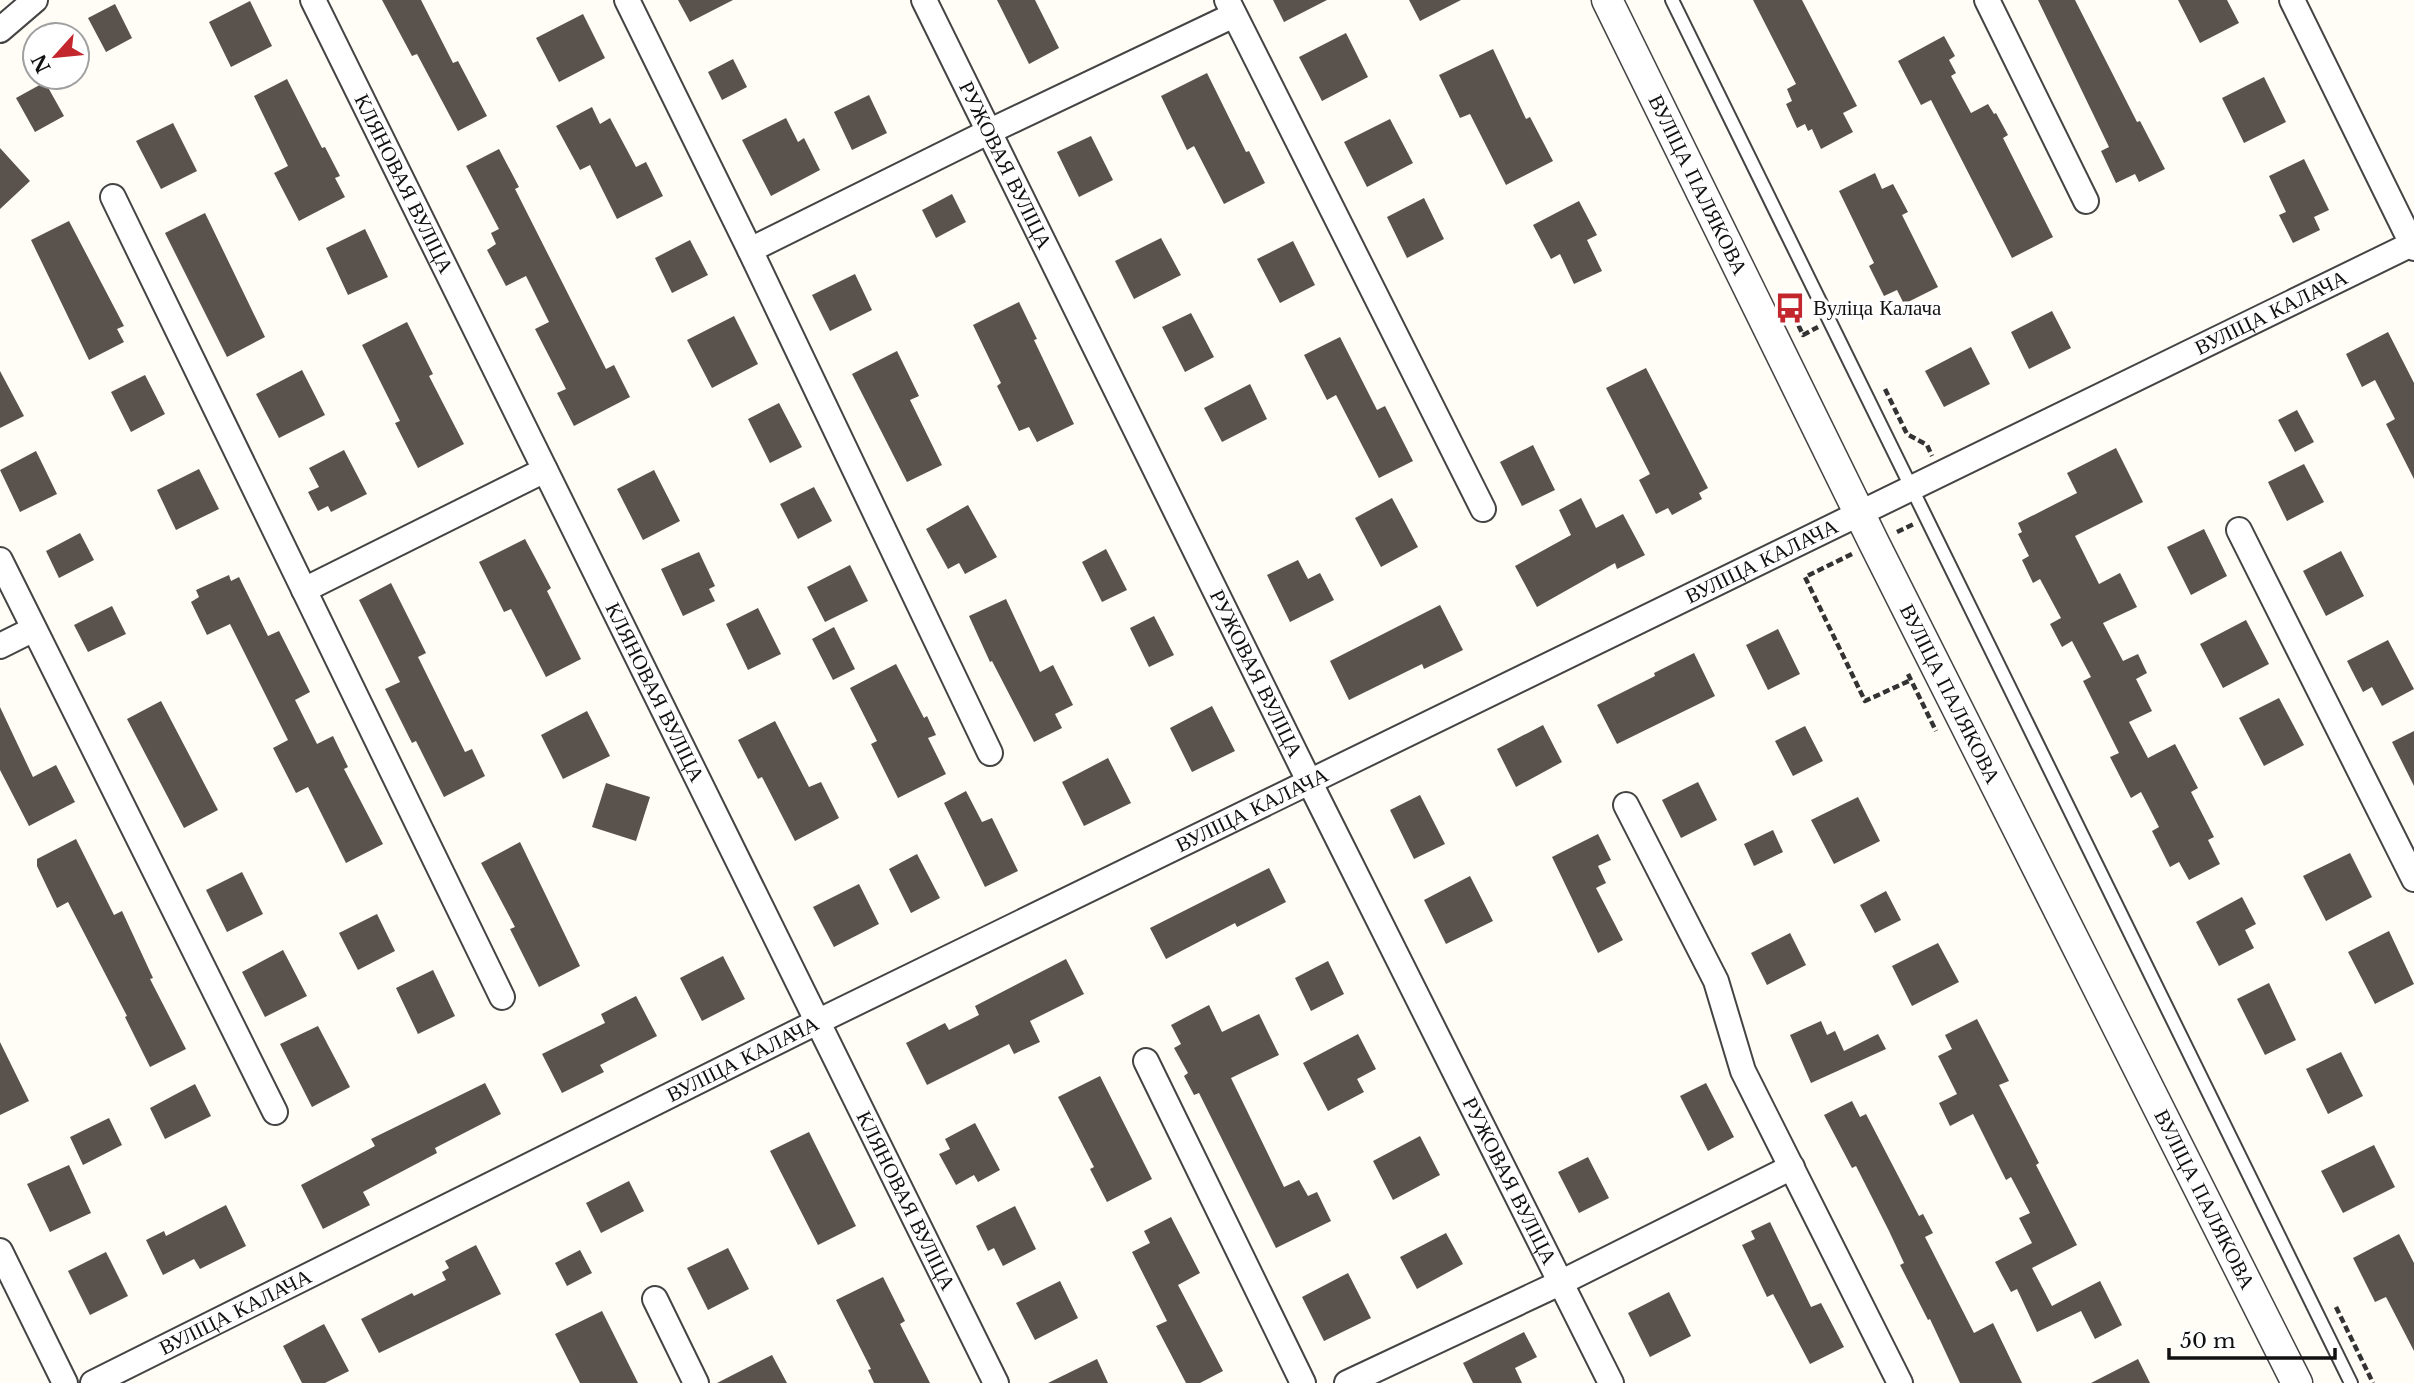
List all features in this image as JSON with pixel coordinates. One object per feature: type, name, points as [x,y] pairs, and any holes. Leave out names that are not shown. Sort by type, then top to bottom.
[{"type":"street","points":[[0,30],[35,0]]},
{"type":"street","name":"КЛЯНОВАЯ ВУЛІЦА","points":[[313,0],[996,1383]]},
{"type":"street","points":[[627,0],[750,250],[990,753]]},
{"type":"street","name":"РУЖОВАЯ ВУЛІЦА","points":[[923,0],[1310,783],[1611,1383]]},
{"type":"street","name":"ВУЛІЦА ПАЛЯКОВА","points":[[1607,0],[1859,514],[2297,1383]]},
{"type":"street","points":[[1987,0],[2087,201]]},
{"type":"street","points":[[2292,0],[2413,245]]},
{"type":"street","points":[[750,250],[1231,7],[1483,509]]},
{"type":"street","points":[[113,197],[502,997]]},
{"type":"street","name":"ВУЛІЦА КАЛАЧА","points":[[93,1383],[817,1022],[2413,245]]},
{"type":"street","points":[[304,590],[545,470]]},
{"type":"street","points":[[2239,530],[2411,865]]},
{"type":"street","points":[[0,559],[275,1112]]},
{"type":"street","points":[[0,646],[34,629]]},
{"type":"street","points":[[1626,804],[1716,981],[1743,1071],[1900,1383]]},
{"type":"street","points":[[1146,1061],[1303,1383]]},
{"type":"street","points":[[1347,1383],[1562,1282],[1792,1167]]},
{"type":"street","points":[[0,1251],[65,1383]]},
{"type":"street","points":[[655,1299],[696,1383]]},
{"type":"lane","points":[[1672,0],[2351,1383]]},
{"type":"path","points":[[1883,385],[1907,434],[1927,445],[1933,457]]},
{"type":"path","points":[[1862,549],[1805,577],[1865,701],[1909,677],[1936,731]]},
{"type":"building","points":[[382,0],[421,0],[453,63],[458,61],[487,116],[458,131],[417,54],[412,56]]},
{"type":"building","points":[[678,0],[733,0],[690,22]]},
{"type":"building","points":[[997,0],[1035,0],[1059,48],[1029,64]]},
{"type":"building","points":[[1273,0],[1327,0],[1284,22]]},
{"type":"building","points":[[1409,0],[1461,0],[1420,21]]},
{"type":"building","points":[[1753,0],[1802,0],[1857,106],[1843,113],[1853,132],[1821,149],[1812,129],[1808,131],[1805,124],[1797,128],[1786,104],[1792,101],[1787,89],[1796,84]]},
{"type":"building","points":[[2038,0],[2075,0],[2137,122],[2140,121],[2165,169],[2139,182],[2135,174],[2116,183],[2101,151],[2109,147]]},
{"type":"building","points":[[2178,0],[2227,0],[2239,23],[2200,43]]},
{"type":"building","points":[[250,1],[272,46],[231,67],[209,22]]},
{"type":"building","points":[[115,4],[132,38],[106,52],[88,18]]},
{"type":"building","points":[[583,14],[605,58],[559,82],[536,38]]},
{"type":"building","points":[[1346,33],[1368,77],[1322,101],[1299,57]]},
{"type":"building","points":[[1944,36],[1955,56],[1949,60],[1956,73],[1951,76],[1971,113],[1988,104],[1994,114],[1996,113],[2008,135],[2003,138],[2053,237],[2012,258],[1931,100],[1921,105],[1898,61]]},
{"type":"building","points":[[1493,49],[1526,119],[1530,117],[1553,161],[1506,185],[1470,114],[1460,118],[1439,75]]},
{"type":"building","points":[[733,59],[747,87],[722,100],[708,72]]},
{"type":"building","points":[[1207,73],[1246,152],[1249,151],[1265,183],[1224,204],[1194,146],[1187,150],[1161,96]]},
{"type":"building","points":[[2264,77],[2286,122],[2244,143],[2222,98]]},
{"type":"building","points":[[287,79],[322,148],[325,147],[340,176],[335,178],[345,197],[299,221],[274,173],[288,166],[254,96]]},
{"type":"building","points":[[29,91],[50,91],[64,116],[35,132],[16,98]]},
{"type":"building","points":[[869,95],[887,133],[852,150],[834,112]]},
{"type":"building","points":[[592,107],[600,124],[610,118],[636,167],[646,162],[663,196],[617,219],[590,165],[580,170],[556,126]]},
{"type":"building","points":[[786,118],[798,142],[804,138],[820,170],[771,196],[742,140]]},
{"type":"building","points":[[1390,119],[1413,163],[1367,187],[1344,142]]},
{"type":"building","points":[[173,123],[197,171],[161,189],[136,141]]},
{"type":"building","points":[[1091,136],[1113,180],[1079,197],[1057,152]]},
{"type":"building","points":[[0,148],[30,181],[0,209]]},
{"type":"building","points":[[499,149],[519,187],[515,189],[606,369],[614,365],[630,397],[574,426],[557,393],[566,389],[535,329],[549,322],[526,276],[506,286],[487,250],[496,244],[491,233],[499,229],[466,166]]},
{"type":"building","points":[[2304,159],[2329,210],[2314,217],[2320,230],[2293,243],[2279,215],[2286,212],[2269,176]]},
{"type":"building","points":[[1875,173],[1882,189],[1893,184],[1908,212],[1902,215],[1938,287],[1904,304],[1897,290],[1884,296],[1869,266],[1874,263],[1839,191]]},
{"type":"building","points":[[952,194],[966,222],[936,238],[922,210]]},
{"type":"building","points":[[1424,198],[1444,239],[1407,258],[1387,217]]},
{"type":"building","points":[[1579,201],[1597,235],[1587,240],[1602,271],[1574,284],[1560,254],[1551,259],[1533,225]]},
{"type":"building","points":[[205,213],[265,337],[227,357],[165,233]]},
{"type":"building","points":[[69,221],[124,326],[117,329],[124,342],[89,360],[31,240]]},
{"type":"building","points":[[365,229],[388,277],[348,295],[326,248]]},
{"type":"building","points":[[1161,238],[1181,275],[1134,299],[1115,261]]},
{"type":"building","points":[[690,240],[708,275],[672,293],[655,258]]},
{"type":"building","points":[[1293,241],[1315,285],[1280,303],[1257,259]]},
{"type":"building","points":[[855,274],[872,310],[830,331],[812,295]]},
{"type":"building","points":[[1019,302],[1074,424],[1037,442],[1029,427],[1019,431],[997,386],[1001,383],[973,325]]},
{"type":"building","points":[[2052,311],[2071,348],[2029,369],[2011,332]]},
{"type":"building","points":[[1191,313],[1214,357],[1185,372],[1162,327]]},
{"type":"building","points":[[734,316],[758,364],[712,388],[687,340]]},
{"type":"building","points":[[407,322],[433,374],[429,376],[464,444],[418,468],[395,423],[400,421],[362,345]]},
{"type":"building","points":[[2388,332],[2414,383],[2414,479],[2386,424],[2395,419],[2375,380],[2362,387],[2346,354]]},
{"type":"building","points":[[1340,337],[1377,410],[1385,406],[1413,461],[1379,478],[1336,395],[1327,400],[1304,355]]},
{"type":"building","points":[[1971,347],[1990,384],[1944,407],[1925,371]]},
{"type":"building","points":[[897,351],[919,396],[910,400],[942,465],[907,482],[852,374]]},
{"type":"building","points":[[1646,368],[1708,488],[1699,493],[1702,499],[1672,515],[1668,508],[1656,514],[1639,480],[1650,474],[1606,388]]},
{"type":"building","points":[[302,370],[325,415],[279,438],[256,394]]},
{"type":"building","points":[[0,371],[24,416],[0,428]]},
{"type":"building","points":[[145,375],[165,414],[131,432],[111,392]]},
{"type":"building","points":[[1250,384],[1267,419],[1222,442],[1204,408]]},
{"type":"building","points":[[779,403],[802,447],[770,463],[748,419]]},
{"type":"building","points":[[2297,410],[2314,442],[2295,452],[2278,420]]},
{"type":"building","points":[[1533,445],[1555,490],[1522,506],[1500,462]]},
{"type":"building","points":[[2116,448],[2143,502],[2075,536],[2099,584],[2120,573],[2137,607],[2103,623],[2123,661],[2138,654],[2147,673],[2136,679],[2152,711],[2129,722],[2148,758],[2175,744],[2198,788],[2191,792],[2214,837],[2208,840],[2220,864],[2189,880],[2179,862],[2170,867],[2152,831],[2159,827],[2141,792],[2131,798],[2110,757],[2119,753],[2083,681],[2091,677],[2072,641],[2062,647],[2050,624],[2061,618],[2040,579],[2033,583],[2022,560],[2029,556],[2018,534],[2022,532],[2018,523],[2077,493],[2067,473]]},
{"type":"building","points":[[344,450],[367,494],[331,512],[328,506],[318,511],[308,492],[319,487],[309,468]]},
{"type":"building","points":[[36,451],[57,494],[20,512],[0,470]]},
{"type":"building","points":[[2304,464],[2324,502],[2287,521],[2268,482]]},
{"type":"building","points":[[199,469],[219,509],[176,530],[157,490]]},
{"type":"building","points":[[654,470],[680,521],[643,540],[617,489]]},
{"type":"building","points":[[814,487],[832,521],[798,539],[780,504]]},
{"type":"building","points":[[1392,498],[1418,547],[1381,567],[1355,518]]},
{"type":"building","points":[[1581,498],[1596,528],[1623,514],[1645,555],[1617,569],[1615,563],[1537,607],[1515,566],[1571,535],[1559,510]]},
{"type":"building","points":[[968,505],[997,557],[965,574],[959,563],[948,569],[926,529]]},
{"type":"building","points":[[2204,529],[2227,576],[2191,595],[2167,547]]},
{"type":"building","points":[[80,533],[94,560],[59,578],[46,551]]},
{"type":"building","points":[[525,539],[551,588],[547,591],[581,659],[546,677],[511,609],[504,612],[479,562]]},
{"type":"building","points":[[1106,549],[1127,590],[1102,602],[1082,562]]},
{"type":"building","points":[[2341,551],[2364,596],[2326,616],[2303,571]]},
{"type":"building","points":[[699,552],[715,586],[709,589],[715,601],[683,616],[661,569]]},
{"type":"building","points":[[1298,560],[1308,579],[1320,573],[1334,600],[1290,622],[1267,575]]},
{"type":"building","points":[[850,565],[868,601],[825,622],[807,587]]},
{"type":"building","points":[[229,575],[231,581],[239,577],[268,636],[279,631],[310,692],[295,700],[317,744],[333,736],[348,767],[344,769],[383,844],[346,863],[308,787],[296,793],[273,748],[288,740],[230,624],[207,635],[191,602],[199,597],[196,590]]},
{"type":"building","points":[[391,583],[426,653],[418,657],[465,752],[472,749],[485,776],[444,797],[416,741],[412,743],[385,689],[400,682],[359,600]]},
{"type":"building","points":[[1006,599],[1040,672],[1053,665],[1073,705],[1055,714],[1062,728],[1034,742],[992,661],[990,662],[969,616]]},
{"type":"building","points":[[1440,605],[1463,650],[1424,669],[1422,664],[1349,700],[1330,661]]},
{"type":"building","points":[[112,606],[126,634],[88,652],[74,625]]},
{"type":"building","points":[[758,608],[781,654],[748,670],[726,624]]},
{"type":"building","points":[[1154,616],[1174,655],[1149,667],[1130,628]]},
{"type":"building","points":[[2246,620],[2269,664],[2223,688],[2200,644]]},
{"type":"building","points":[[834,627],[855,669],[833,680],[812,639]]},
{"type":"building","points":[[1778,629],[1800,674],[1768,690],[1746,645]]},
{"type":"building","points":[[2388,640],[2414,689],[2382,706],[2372,687],[2363,692],[2347,661]]},
{"type":"building","points":[[1694,653],[1715,696],[1617,744],[1597,705]]},
{"type":"building","points":[[896,664],[924,718],[927,716],[936,735],[928,738],[946,774],[898,798],[871,744],[877,741],[850,688]]},
{"type":"building","points":[[2279,698],[2304,745],[2264,766],[2239,718]]},
{"type":"building","points":[[161,701],[218,810],[184,828],[127,719]]},
{"type":"building","points":[[1212,706],[1235,751],[1192,772],[1170,728]]},
{"type":"building","points":[[0,707],[33,777],[56,765],[75,802],[29,826],[0,770]]},
{"type":"building","points":[[587,711],[610,756],[563,779],[541,735]]},
{"type":"building","points":[[775,721],[809,787],[821,782],[839,818],[795,841],[762,777],[758,779],[738,740]]},
{"type":"building","points":[[1543,725],[1562,762],[1516,787],[1497,749]]},
{"type":"building","points":[[1805,726],[1823,761],[1793,776],[1775,741]]},
{"type":"building","points":[[2414,731],[2414,786],[2392,742]]},
{"type":"building","points":[[1108,758],[1131,803],[1084,826],[1062,782]]},
{"type":"building","points":[[1698,782],[1717,820],[1681,838],[1662,800]]},
{"type":"building","points":[[606,783],[650,797],[636,841],[592,827]]},
{"type":"building","points":[[966,791],[982,822],[992,818],[1018,871],[985,887],[944,803]]},
{"type":"building","points":[[1420,795],[1445,844],[1414,859],[1390,810]]},
{"type":"building","points":[[1858,797],[1880,841],[1834,864],[1811,820]]},
{"type":"building","points":[[1773,830],[1783,852],[1754,866],[1744,844]]},
{"type":"building","points":[[1598,834],[1611,860],[1598,866],[1606,883],[1596,888],[1623,940],[1598,953],[1552,857]]},
{"type":"building","points":[[76,839],[114,915],[122,911],[153,978],[150,979],[186,1049],[150,1067],[125,1017],[127,1016],[68,902],[57,908],[37,866],[37,859]]},
{"type":"building","points":[[520,842],[580,966],[539,987],[510,929],[515,927],[481,863]]},
{"type":"building","points":[[2350,853],[2372,897],[2326,921],[2303,876]]},
{"type":"building","points":[[917,854],[940,898],[911,913],[889,869]]},
{"type":"building","points":[[1269,868],[1286,902],[1237,927],[1235,923],[1166,959],[1150,928]]},
{"type":"building","points":[[242,872],[263,914],[227,932],[206,890]]},
{"type":"building","points":[[1470,876],[1493,921],[1446,944],[1424,900]]},
{"type":"building","points":[[859,884],[879,924],[834,947],[813,907]]},
{"type":"building","points":[[1886,891],[1901,920],[1875,933],[1860,905]]},
{"type":"building","points":[[2242,897],[2256,924],[2245,930],[2254,948],[2219,966],[2196,922]]},
{"type":"building","points":[[377,914],[395,951],[358,970],[339,933]]},
{"type":"building","points":[[2389,931],[2414,984],[2375,1004],[2348,952]]},
{"type":"building","points":[[1790,933],[1806,965],[1767,985],[1751,953]]},
{"type":"building","points":[[1938,943],[1959,982],[1912,1006],[1892,966]]},
{"type":"building","points":[[283,950],[307,996],[265,1017],[242,972]]},
{"type":"building","points":[[723,956],[745,999],[702,1021],[680,978]]},
{"type":"building","points":[[1066,959],[1084,994],[1030,1021],[1040,1042],[1014,1054],[1009,1044],[927,1085],[906,1043],[945,1023],[949,1030],[979,1015],[975,1006]]},
{"type":"building","points":[[1328,961],[1344,994],[1311,1011],[1295,978]]},
{"type":"building","points":[[433,970],[455,1016],[418,1034],[396,988]]},
{"type":"building","points":[[2269,983],[2296,1040],[2265,1055],[2237,999]]},
{"type":"building","points":[[636,996],[657,1036],[600,1065],[604,1072],[562,1093],[542,1054],[605,1023],[601,1014]]},
{"type":"building","points":[[1209,1005],[1222,1032],[1259,1014],[1279,1055],[1231,1078],[1284,1187],[1299,1180],[1308,1196],[1317,1192],[1331,1221],[1276,1248],[1199,1093],[1194,1095],[1184,1076],[1188,1073],[1174,1048],[1181,1044],[1171,1025]]},
{"type":"building","points":[[1977,1019],[2009,1081],[1999,1085],[2077,1245],[2032,1268],[2052,1306],[2100,1281],[2122,1325],[2095,1339],[2081,1311],[2037,1332],[2017,1289],[2011,1292],[1995,1262],[2032,1243],[2019,1218],[2030,1213],[2011,1177],[2006,1180],[1973,1114],[1950,1126],[1939,1103],[1957,1094],[1938,1056],[1952,1049],[1945,1035]]},
{"type":"building","points":[[1821,1021],[1827,1035],[1835,1031],[1844,1051],[1878,1034],[1886,1049],[1811,1083],[1790,1035]]},
{"type":"building","points":[[318,1026],[350,1087],[312,1107],[280,1044]]},
{"type":"building","points":[[1358,1034],[1376,1069],[1357,1079],[1364,1092],[1328,1111],[1303,1063]]},
{"type":"building","points":[[0,1042],[29,1101],[0,1115]]},
{"type":"building","points":[[2341,1052],[2363,1096],[2328,1114],[2306,1069]]},
{"type":"building","points":[[1100,1076],[1152,1179],[1107,1202],[1090,1169],[1094,1167],[1058,1097]]},
{"type":"building","points":[[485,1083],[501,1114],[435,1148],[437,1153],[363,1192],[370,1205],[323,1229],[301,1185],[375,1146],[371,1139]]},
{"type":"building","points":[[1706,1083],[1734,1137],[1708,1151],[1680,1096]]},
{"type":"building","points":[[195,1084],[211,1116],[165,1139],[150,1108]]},
{"type":"building","points":[[1852,1101],[1860,1117],[1866,1114],[1919,1216],[1923,1214],[1933,1233],[1925,1237],[1974,1333],[1993,1323],[2022,1383],[1960,1383],[1930,1319],[1928,1320],[1900,1265],[1904,1263],[1889,1231],[1856,1166],[1852,1168],[1824,1115]]},
{"type":"building","points":[[109,1118],[122,1145],[83,1165],[70,1137]]},
{"type":"building","points":[[975,1123],[1000,1170],[978,1182],[974,1175],[956,1185],[939,1154],[950,1149],[945,1139]]},
{"type":"building","points":[[809,1132],[856,1226],[818,1245],[770,1151]]},
{"type":"building","points":[[1420,1136],[1440,1175],[1393,1200],[1373,1161]]},
{"type":"building","points":[[2374,1145],[2395,1187],[2343,1213],[2321,1171]]},
{"type":"building","points":[[1588,1157],[1609,1198],[1579,1213],[1558,1172]]},
{"type":"building","points":[[69,1165],[91,1213],[50,1232],[27,1184]]},
{"type":"building","points":[[629,1181],[644,1211],[601,1233],[586,1203]]},
{"type":"building","points":[[226,1205],[246,1246],[200,1269],[194,1259],[163,1275],[146,1240],[164,1231],[166,1236]]},
{"type":"building","points":[[1015,1206],[1036,1249],[1003,1266],[994,1248],[988,1251],[976,1226]]},
{"type":"building","points":[[1171,1217],[1200,1273],[1178,1285],[1223,1371],[1200,1383],[1186,1383],[1156,1326],[1167,1321],[1132,1252],[1150,1243],[1144,1231]]},
{"type":"building","points":[[1770,1222],[1811,1307],[1821,1303],[1844,1347],[1810,1364],[1773,1294],[1767,1297],[1742,1245],[1755,1239],[1751,1231]]},
{"type":"building","points":[[1446,1233],[1463,1264],[1417,1289],[1400,1257]]},
{"type":"building","points":[[2399,1234],[2414,1263],[2414,1351],[2386,1297],[2375,1302],[2353,1258]]},
{"type":"building","points":[[476,1245],[501,1294],[379,1353],[361,1319],[412,1293],[414,1296],[446,1280],[442,1272],[449,1268],[445,1261]]},
{"type":"building","points":[[728,1248],[749,1289],[708,1310],[687,1268]]},
{"type":"building","points":[[580,1250],[592,1273],[567,1286],[555,1263]]},
{"type":"building","points":[[106,1252],[128,1296],[90,1315],[68,1271]]},
{"type":"building","points":[[1348,1273],[1371,1318],[1324,1341],[1302,1297]]},
{"type":"building","points":[[883,1277],[905,1321],[900,1324],[930,1383],[874,1383],[868,1370],[871,1369],[836,1300]]},
{"type":"building","points":[[1060,1281],[1078,1318],[1035,1340],[1016,1303]]},
{"type":"building","points":[[1669,1292],[1691,1336],[1650,1357],[1628,1313]]},
{"type":"building","points":[[602,1311],[638,1383],[580,1383],[555,1334]]},
{"type":"building","points":[[324,1324],[349,1371],[325,1383],[302,1383],[283,1346]]},
{"type":"building","points":[[1524,1332],[1537,1357],[1515,1368],[1522,1383],[1473,1383],[1463,1363]]},
{"type":"building","points":[[772,1355],[787,1383],[717,1383]]},
{"type":"building","points":[[1097,1359],[1108,1383],[1048,1383]]},
{"type":"building","points":[[2138,1359],[2150,1383],[2091,1383]]},
{"type":"place","name":"Вуліца Калача","points":[[1790,308]]}]
